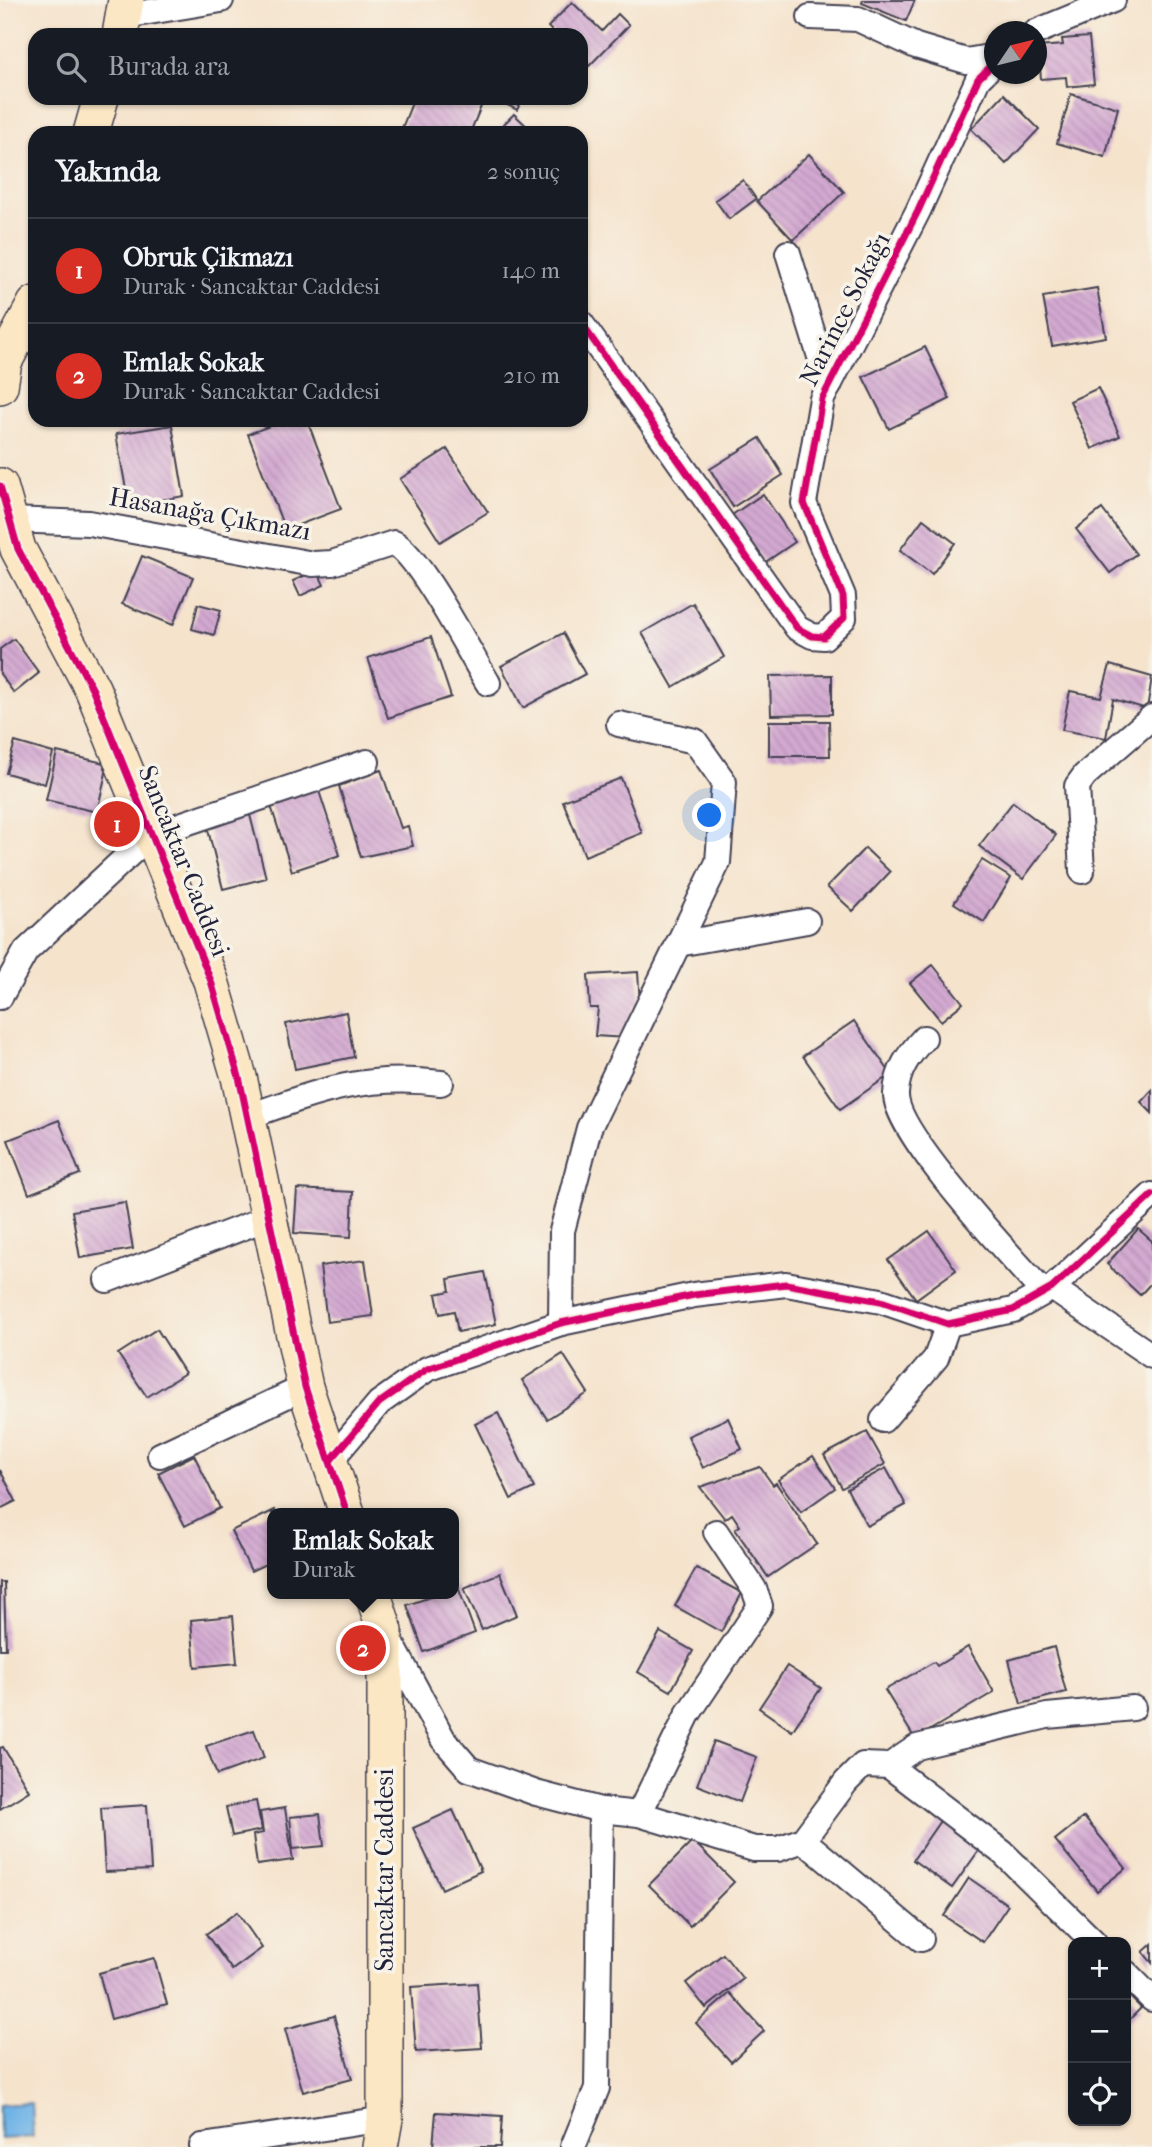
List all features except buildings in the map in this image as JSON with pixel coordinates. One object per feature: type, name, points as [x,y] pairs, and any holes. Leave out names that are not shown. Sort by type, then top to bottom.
[{"type":"street","points":[[124,17],[221,0]]},
{"type":"street","points":[[1047,28],[1113,0]]},
{"type":"street","points":[[810,17],[858,19],[916,46],[966,61],[984,58]]},
{"type":"street","name":"Narince Sokağı","points":[[588,333],[797,628],[812,636],[824,637],[844,618],[842,596],[804,503],[822,399],[918,211],[978,79],[984,73]]},
{"type":"street","points":[[93,126],[99,105]]},
{"type":"street","name":"Narince Sokağı","points":[[788,253],[829,386]]},
{"type":"street","points":[[0,386],[4,362],[28,317]]},
{"type":"street","name":"Sancaktar Caddesi","points":[[0,486],[18,549],[93,690],[211,981],[239,1077],[305,1387],[345,1508]]},
{"type":"street","name":"Hasanağa Çıkmazı","points":[[10,520],[89,523],[313,564],[332,563],[394,543],[404,548],[419,569],[488,683]]},
{"type":"street","points":[[1082,871],[1077,786],[1152,717]]},
{"type":"street","points":[[561,1323],[562,1231],[589,1128],[718,862],[724,782],[695,741],[619,724]]},
{"type":"street","points":[[0,997],[26,951],[150,835],[367,762]]},
{"type":"street","points":[[678,944],[807,921]]},
{"type":"street","points":[[924,1038],[905,1056],[895,1096],[907,1125],[981,1223],[1048,1290],[1152,1356]]},
{"type":"street","points":[[247,1117],[328,1088],[403,1078],[441,1083]]},
{"type":"street","points":[[330,1461],[379,1403],[427,1368],[561,1323],[694,1295],[786,1284],[881,1301],[948,1324],[1013,1310],[1048,1290],[1152,1195]]},
{"type":"street","points":[[107,1280],[267,1218]]},
{"type":"street","points":[[883,1420],[936,1358],[948,1324]]},
{"type":"street","points":[[160,1455],[305,1387]]},
{"type":"street","points":[[639,1814],[688,1714],[760,1606],[754,1589],[716,1532]]},
{"type":"street","name":"Sancaktar Caddesi","points":[[375,1599],[385,1631],[383,2133]]},
{"type":"street","points":[[385,1631],[443,1739],[469,1769],[536,1794],[601,1810],[639,1814],[754,1849],[778,1849],[803,1840],[846,1782],[863,1765],[889,1766],[1003,1853],[1089,1937]]},
{"type":"street","points":[[889,1766],[917,1746],[1048,1716],[1133,1708]]},
{"type":"street","points":[[573,2147],[597,2088],[601,1810]]},
{"type":"street","points":[[803,1840],[921,1939]]},
{"type":"street","points":[[1131,1978],[1152,1999]]},
{"type":"street","points":[[202,2146],[383,2133]]},
{"type":"water","points":[[31,2103],[33,2137],[0,2139],[0,2105]]},
{"type":"cycle path","points":[[588,333],[797,628],[812,636],[824,637],[844,618],[843,596],[804,503],[822,399],[918,211],[978,79],[984,73]]},
{"type":"cycle path","points":[[0,486],[18,549],[93,690],[211,981],[239,1077],[305,1387],[345,1508]]},
{"type":"cycle path","points":[[330,1461],[379,1403],[427,1369],[561,1323],[694,1295],[786,1284],[881,1301],[948,1324],[1013,1310],[1052,1288],[1152,1195]]},
{"type":"place","name":"Obruk Çikmazı","points":[[117,824]]},
{"type":"place","name":"Emlak Sokak","points":[[363,1648]]}]
